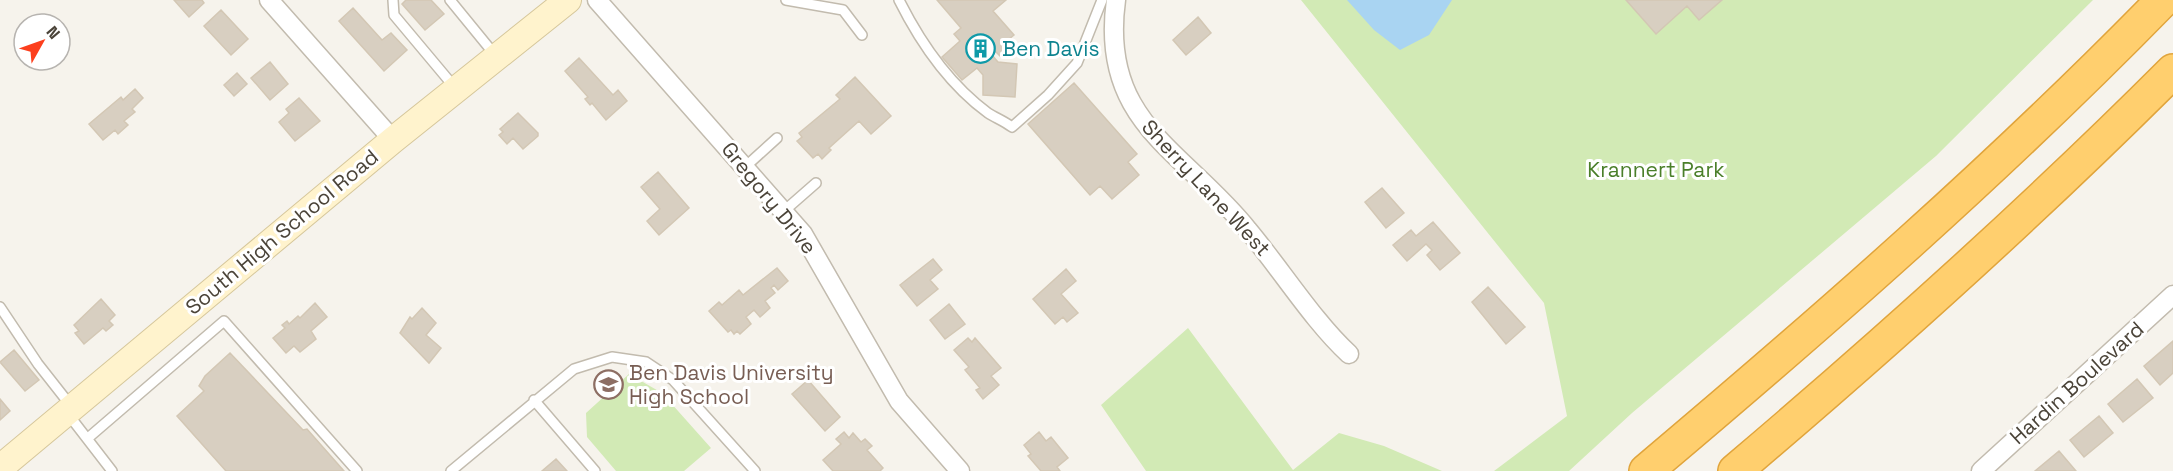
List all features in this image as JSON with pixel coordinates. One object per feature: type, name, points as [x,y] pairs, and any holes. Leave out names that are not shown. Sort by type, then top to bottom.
[{"type":"highway","points":[[1646,471],[1907,245],[2085,78],[2163,0]]},
{"type":"highway","points":[[1735,471],[1868,359],[2007,234],[2173,71]]},
{"type":"street","points":[[269,0],[393,140]]},
{"type":"street","name":"South High School Road","points":[[0,468],[393,140],[568,0]]},
{"type":"street","name":"Gregory Drive","points":[[597,0],[811,244],[899,401],[960,471]]},
{"type":"street","name":"Sherry Lane West","points":[[1116,0],[1113,21],[1115,51],[1119,73],[1134,108],[1164,147],[1241,221],[1349,354]]},
{"type":"street","name":"Hardin Boulevard","points":[[1981,471],[2173,295]]},
{"type":"lane","points":[[393,0],[394,15],[456,89]]},
{"type":"lane","points":[[450,0],[497,57]]},
{"type":"lane","points":[[786,0],[843,10],[862,35]]},
{"type":"lane","points":[[899,0],[911,24],[941,66],[989,114],[1012,127],[1048,95],[1077,63],[1102,0]]},
{"type":"lane","points":[[745,167],[777,138]]},
{"type":"lane","points":[[784,211],[816,183]]},
{"type":"lane","points":[[0,307],[112,471]]},
{"type":"lane","points":[[88,438],[224,321],[357,471]]},
{"type":"lane","points":[[451,471],[574,369],[612,357],[646,362],[673,380],[755,471]]},
{"type":"lane","points":[[534,400],[595,471]]},
{"type":"green space","name":"Krannert Park","points":[[1301,0],[2093,0],[1936,156],[1632,413],[1569,471],[1494,471],[1567,416],[1544,303]]},
{"type":"green space","points":[[1188,328],[1293,470],[1339,433],[1384,446],[1442,471],[1146,471],[1101,405]]},
{"type":"green space","points":[[629,374],[662,393],[711,448],[684,471],[616,471],[587,437],[586,413]]},
{"type":"water","points":[[1347,0],[1452,0],[1429,35],[1400,50],[1374,30]]},
{"type":"building","points":[[174,0],[202,0],[204,3],[189,17]]},
{"type":"building","points":[[406,0],[431,0],[444,14],[425,30],[402,4]]},
{"type":"building","name":"Ben Davis","points":[[937,0],[1006,0],[993,11],[1014,35],[1008,40],[1013,47],[1001,57],[995,51],[991,54],[998,62],[1017,64],[1015,97],[983,95],[983,75],[977,68],[962,80],[942,57],[960,41],[954,34],[961,28]]},
{"type":"building","points":[[1626,0],[1722,0],[1699,20],[1687,6],[1656,34]]},
{"type":"building","points":[[353,8],[382,40],[391,33],[407,50],[384,71],[339,21]]},
{"type":"building","points":[[221,10],[248,39],[231,55],[204,26]]},
{"type":"building","points":[[1198,17],[1211,33],[1186,55],[1173,40]]},
{"type":"building","points":[[579,58],[613,95],[618,90],[627,101],[606,120],[592,103],[590,105],[585,99],[588,97],[565,71]]},
{"type":"building","points":[[270,62],[288,84],[270,100],[251,78]]},
{"type":"building","points":[[237,73],[247,84],[234,96],[224,85]]},
{"type":"building","points":[[855,77],[891,116],[871,134],[859,121],[829,148],[831,150],[822,159],[818,154],[813,158],[797,141],[802,137],[799,133],[840,99],[836,95]]},
{"type":"building","points":[[1074,83],[1137,154],[1128,162],[1139,175],[1112,199],[1100,186],[1090,195],[1028,124]]},
{"type":"building","points":[[135,89],[143,98],[132,109],[135,112],[124,121],[128,125],[118,134],[115,130],[103,140],[89,124],[121,97],[123,100]]},
{"type":"building","points":[[299,98],[320,121],[295,141],[279,122],[289,113],[286,109]]},
{"type":"building","points":[[518,113],[538,133],[538,136],[523,149],[513,138],[507,144],[499,135],[503,132],[500,129]]},
{"type":"building","points":[[658,172],[689,208],[659,235],[647,221],[660,209],[641,187]]},
{"type":"building","points":[[1382,188],[1404,213],[1386,228],[1365,202]]},
{"type":"building","points":[[1433,222],[1460,253],[1440,270],[1427,255],[1432,250],[1426,244],[1407,261],[1393,245],[1411,230],[1416,236]]},
{"type":"building","points":[[933,259],[942,270],[930,280],[938,289],[917,306],[900,285]]},
{"type":"building","points":[[777,268],[788,281],[778,290],[774,285],[771,288],[775,293],[765,301],[770,308],[760,317],[754,310],[746,317],[751,324],[740,334],[737,331],[734,334],[731,330],[728,332],[709,311],[719,302],[722,305],[739,290],[743,295]]},
{"type":"building","points":[[1066,269],[1076,281],[1061,294],[1078,313],[1067,322],[1063,317],[1055,324],[1033,299]]},
{"type":"building","points":[[1488,287],[1525,327],[1506,344],[1472,302]]},
{"type":"building","points":[[101,299],[115,315],[109,321],[113,325],[106,331],[103,328],[84,344],[75,333],[79,331],[74,325]]},
{"type":"building","points":[[315,303],[327,317],[311,331],[316,339],[300,352],[294,346],[286,353],[273,338],[285,328],[282,325],[287,321],[289,324],[298,316],[300,318]]},
{"type":"building","points":[[949,304],[965,324],[945,339],[930,320]]},
{"type":"building","points":[[422,308],[436,323],[426,335],[441,348],[429,363],[400,333],[410,317],[412,319]]},
{"type":"building","points":[[968,338],[972,342],[975,338],[1001,368],[991,376],[999,385],[983,399],[976,390],[980,388],[965,370],[969,367],[954,350]]},
{"type":"building","points":[[2173,341],[2173,373],[2160,385],[2144,366]]},
{"type":"building","points":[[14,350],[39,380],[25,391],[0,362]]},
{"type":"building","points":[[230,353],[303,430],[307,429],[344,471],[226,471],[177,416],[204,391],[199,386],[205,376]]},
{"type":"building","points":[[2137,379],[2153,398],[2123,422],[2108,404]]},
{"type":"building","points":[[808,380],[840,417],[825,431],[792,394]]},
{"type":"building","points":[[0,399],[10,411],[0,420]]},
{"type":"building","points":[[2099,416],[2113,433],[2084,457],[2070,440]]},
{"type":"building","points":[[844,432],[849,438],[853,433],[861,442],[865,439],[872,446],[867,450],[883,468],[880,471],[833,471],[823,460],[841,444],[836,439]]},
{"type":"building","points":[[1039,432],[1046,441],[1051,437],[1068,458],[1057,467],[1060,471],[1041,471],[1028,456],[1031,454],[1024,445]]},
{"type":"building","points":[[2059,451],[2076,471],[2035,471]]},
{"type":"building","points":[[556,459],[567,471],[542,471]]},
{"type":"place","name":"Ben Davis","points":[[981,49]]},
{"type":"place","name":"Ben Davis University High School","points":[[608,385]]}]
